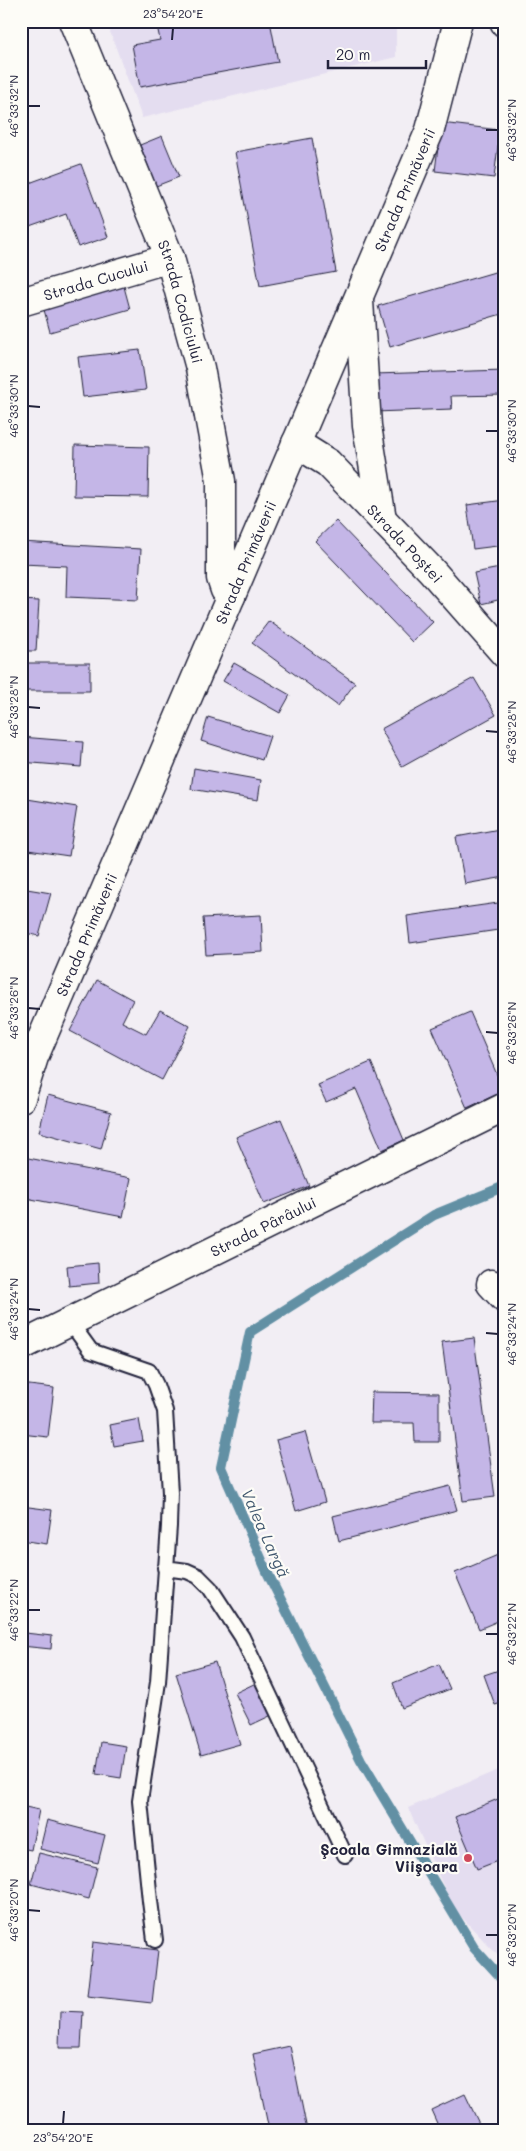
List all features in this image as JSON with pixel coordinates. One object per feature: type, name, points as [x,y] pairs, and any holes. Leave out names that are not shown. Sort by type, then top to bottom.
[{"type":"street","name":"Strada Codiciului","points":[[73,21],[170,258],[200,368],[221,481],[221,578],[225,590],[231,596]]},
{"type":"street","name":"Strada Primăverii","points":[[21,1098],[38,1048],[430,130],[458,21]]},
{"type":"street","name":"Strada Cucului","points":[[21,302],[170,258]]},
{"type":"street","points":[[359,297],[367,426],[382,519]]},
{"type":"street","name":"Strada Poștei","points":[[296,443],[328,462],[432,570],[505,654]]},
{"type":"street","name":"Strada Pârâului","points":[[21,1346],[505,1107]]},
{"type":"lane","points":[[70,1322],[91,1350],[149,1371],[165,1411],[170,1470],[169,1526],[158,1682],[140,1801],[155,1940]]},
{"type":"lane","points":[[165,1568],[187,1571],[198,1576],[210,1588],[242,1637],[345,1855]]},
{"type":"shaded area","points":[[106,21],[396,21],[396,57],[142,118]]},
{"type":"shaded area","name":"Şcoala Gimnazială Viişoara","points":[[505,1767],[505,1963],[454,1909],[408,1808]]},
{"type":"building","points":[[156,21],[270,21],[278,62],[140,87],[132,45],[160,40]]},
{"type":"building","points":[[441,123],[500,130],[494,178],[435,171]]},
{"type":"building","points":[[162,136],[179,177],[156,186],[140,145]]},
{"type":"building","points":[[312,138],[336,272],[260,286],[235,152]]},
{"type":"building","points":[[81,164],[108,237],[78,247],[66,214],[21,230],[21,186]]},
{"type":"building","points":[[505,269],[505,313],[390,347],[378,306]]},
{"type":"building","points":[[123,283],[130,309],[50,332],[43,306]]},
{"type":"building","points":[[140,350],[146,390],[83,397],[78,357]]},
{"type":"building","points":[[505,370],[505,395],[451,396],[452,409],[375,412],[374,374]]},
{"type":"building","points":[[75,445],[149,447],[148,497],[74,496]]},
{"type":"building","points":[[505,500],[505,545],[473,549],[467,505]]},
{"type":"building","points":[[336,521],[433,622],[412,642],[315,541]]},
{"type":"building","points":[[21,542],[141,549],[138,600],[66,597],[67,566],[21,564]]},
{"type":"building","points":[[505,567],[505,610],[502,599],[481,604],[474,573]]},
{"type":"building","points":[[21,600],[39,601],[36,651],[21,651]]},
{"type":"building","points":[[269,621],[355,683],[338,706],[252,643]]},
{"type":"building","points":[[21,663],[90,663],[90,691],[21,691]]},
{"type":"building","points":[[234,663],[290,695],[280,713],[223,681]]},
{"type":"building","points":[[474,678],[496,715],[402,767],[381,729]]},
{"type":"building","points":[[208,717],[270,736],[262,760],[201,741]]},
{"type":"building","points":[[21,737],[83,742],[81,767],[21,762]]},
{"type":"building","points":[[194,768],[261,780],[258,800],[191,789]]},
{"type":"building","points":[[21,798],[77,807],[69,856],[21,849]]},
{"type":"building","points":[[505,828],[505,877],[465,884],[456,837]]},
{"type":"building","points":[[21,888],[51,893],[39,936],[21,932]]},
{"type":"building","points":[[505,902],[505,929],[410,943],[407,916]]},
{"type":"building","points":[[261,915],[263,952],[206,955],[203,918]]},
{"type":"building","points":[[97,980],[133,1000],[122,1022],[146,1034],[160,1010],[190,1026],[162,1080],[70,1031]]},
{"type":"building","points":[[470,1012],[504,1091],[467,1108],[432,1028]]},
{"type":"building","points":[[371,1062],[404,1140],[382,1150],[356,1089],[326,1102],[318,1085]]},
{"type":"building","points":[[48,1095],[111,1112],[101,1149],[39,1132]]},
{"type":"building","points":[[281,1119],[309,1186],[264,1204],[236,1137]]},
{"type":"building","points":[[23,1157],[131,1178],[123,1217],[21,1197]]},
{"type":"building","points":[[98,1263],[99,1283],[69,1286],[67,1266]]},
{"type":"building","points":[[474,1338],[495,1497],[463,1501],[442,1342]]},
{"type":"building","points":[[21,1384],[54,1388],[48,1437],[21,1434]]},
{"type":"building","points":[[372,1392],[439,1393],[439,1442],[415,1442],[414,1423],[371,1423]]},
{"type":"building","points":[[139,1419],[143,1441],[114,1446],[110,1425]]},
{"type":"building","points":[[305,1432],[325,1502],[296,1511],[276,1440]]},
{"type":"building","points":[[450,1486],[457,1510],[339,1541],[333,1516]]},
{"type":"building","points":[[21,1506],[52,1510],[47,1544],[21,1540]]},
{"type":"building","points":[[505,1552],[505,1618],[479,1629],[455,1573]]},
{"type":"building","points":[[21,1620],[26,1621],[25,1633],[52,1636],[51,1649],[21,1646]]},
{"type":"building","points":[[215,1662],[240,1744],[201,1755],[176,1673]]},
{"type":"building","points":[[439,1664],[450,1689],[402,1708],[393,1683]]},
{"type":"building","points":[[505,1668],[505,1702],[495,1705],[484,1675]]},
{"type":"building","points":[[258,1682],[274,1714],[251,1725],[235,1693]]},
{"type":"building","points":[[101,1742],[126,1746],[121,1778],[96,1774]]},
{"type":"building","points":[[505,1796],[505,1858],[477,1869],[455,1817]]},
{"type":"building","points":[[21,1806],[39,1810],[31,1850],[21,1848]]},
{"type":"building","points":[[47,1820],[105,1835],[98,1863],[40,1849]]},
{"type":"building","points":[[39,1853],[97,1867],[89,1899],[31,1884]]},
{"type":"building","points":[[21,1884],[29,1886],[23,1920],[21,1919]]},
{"type":"building","points":[[93,1942],[158,1950],[152,2003],[87,1996]]},
{"type":"building","points":[[60,2011],[83,2012],[81,2048],[59,2048]]},
{"type":"building","points":[[290,2046],[307,2130],[269,2130],[253,2054]]},
{"type":"building","points":[[465,2094],[482,2130],[440,2130],[431,2110]]},
{"type":"waterway","name":"Valea Largă","points":[[505,1186],[434,1215],[250,1332],[221,1467],[268,1574],[361,1760],[474,1948],[505,1982]]},
{"type":"place","name":"Şcoala Gimnazială Viişoara","points":[[468,1858]]}]
